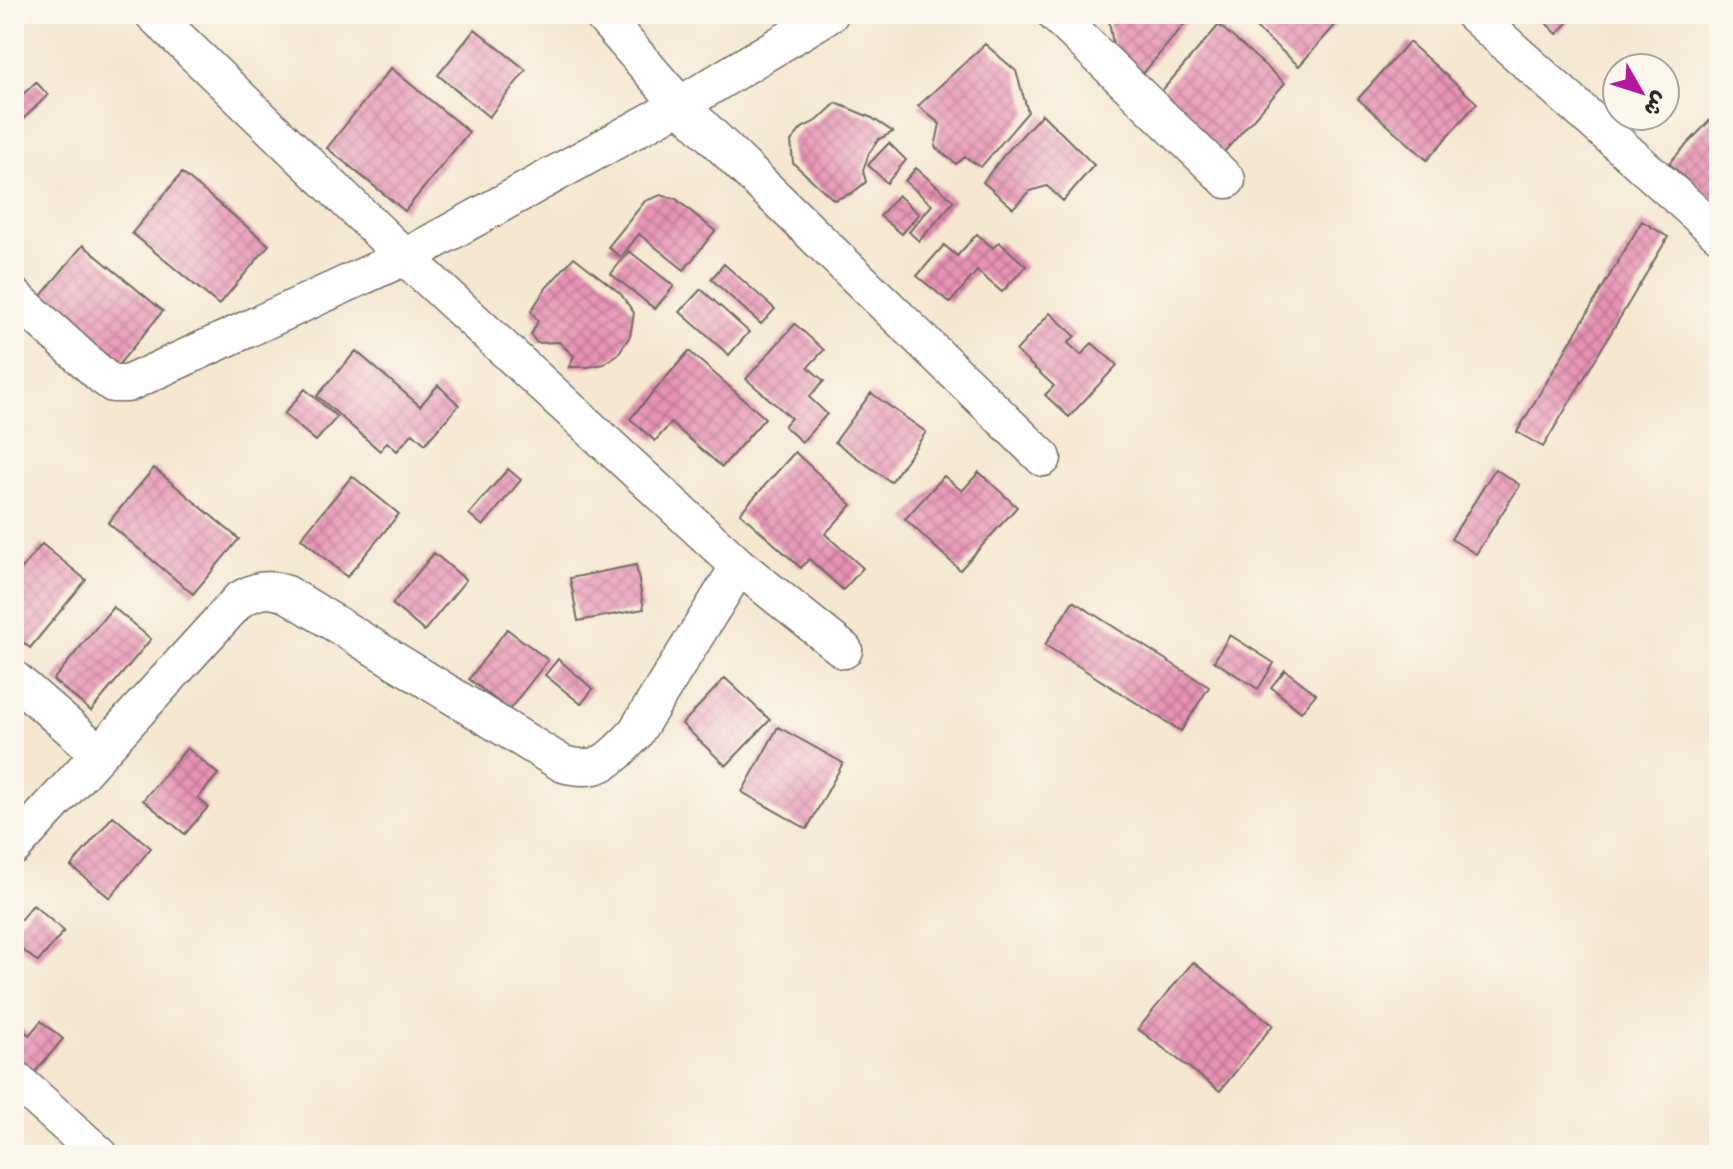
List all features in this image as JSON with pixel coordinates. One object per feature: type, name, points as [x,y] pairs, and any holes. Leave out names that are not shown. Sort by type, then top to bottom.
[{"type":"street","points":[[153,14],[405,257],[739,566],[844,650]]},
{"type":"street","points":[[14,296],[103,377],[113,384],[127,384],[405,257],[680,105],[830,14]]},
{"type":"street","points":[[1055,14],[1227,180]]},
{"type":"street","points":[[1473,14],[1719,234]]},
{"type":"street","points":[[605,15],[680,105],[1043,458]]},
{"type":"street","points":[[14,847],[239,600],[255,590],[271,588],[287,594],[563,764],[596,768],[616,754],[634,735],[739,566]]},
{"type":"street","points":[[14,679],[98,752]]},
{"type":"street","points":[[14,1078],[100,1155]]},
{"type":"building","points":[[1108,14],[1193,14],[1137,81],[1114,51]]},
{"type":"building","points":[[1240,14],[1338,14],[1338,22],[1299,66]]},
{"type":"building","points":[[1537,14],[1577,14],[1557,34]]},
{"type":"building","points":[[1219,25],[1285,83],[1224,152],[1159,94]]},
{"type":"building","points":[[475,29],[526,70],[489,117],[438,75]]},
{"type":"building","points":[[1409,42],[1477,103],[1427,160],[1358,99]]},
{"type":"building","points":[[985,44],[1016,71],[1028,112],[981,167],[965,157],[956,164],[935,147],[940,124],[918,106]]},
{"type":"building","points":[[391,68],[469,132],[405,211],[327,148]]},
{"type":"building","points":[[36,82],[48,95],[21,121],[14,114],[14,103]]},
{"type":"building","points":[[836,103],[872,118],[893,132],[879,139],[869,153],[863,170],[866,182],[852,193],[834,200],[793,163],[791,141],[802,128],[818,120]]},
{"type":"building","points":[[1719,111],[1719,211],[1669,163]]},
{"type":"building","points":[[1042,114],[1094,165],[1063,201],[1047,186],[1030,191],[1013,208],[983,182]]},
{"type":"building","points":[[889,143],[906,160],[887,183],[868,165]]},
{"type":"building","points":[[916,168],[954,201],[919,241],[909,232],[932,205],[905,181]]},
{"type":"building","points":[[182,173],[269,245],[219,305],[132,233]]},
{"type":"building","points":[[661,195],[676,199],[715,231],[684,270],[639,234],[621,257],[608,247],[645,201]]},
{"type":"building","points":[[898,195],[919,214],[902,234],[880,216]]},
{"type":"building","points":[[1642,221],[1668,237],[1543,447],[1517,432]]},
{"type":"building","points":[[977,234],[993,248],[999,242],[1026,266],[1002,292],[977,271],[950,303],[917,276],[944,245],[957,256]]},
{"type":"building","points":[[83,245],[163,311],[115,369],[35,303]]},
{"type":"building","points":[[629,251],[674,286],[655,309],[611,274]]},
{"type":"building","points":[[574,257],[620,293],[634,313],[630,336],[618,354],[604,364],[569,367],[574,356],[559,342],[537,343],[531,335],[538,321],[531,311],[546,288]]},
{"type":"building","points":[[724,264],[775,309],[761,324],[711,279]]},
{"type":"building","points":[[701,289],[749,332],[729,355],[680,312]]},
{"type":"building","points":[[1050,313],[1075,336],[1068,343],[1081,355],[1092,343],[1117,365],[1069,417],[1045,395],[1054,386],[1016,351]]},
{"type":"building","points":[[795,324],[824,350],[808,367],[824,381],[809,397],[827,414],[802,442],[784,426],[791,418],[746,379]]},
{"type":"building","points":[[356,351],[420,406],[438,385],[459,405],[425,444],[413,433],[397,451],[387,442],[380,451],[317,396]]},
{"type":"building","points":[[689,351],[765,418],[722,467],[671,423],[655,441],[630,419]]},
{"type":"building","points":[[305,389],[337,417],[316,441],[284,414]]},
{"type":"building","points":[[871,393],[926,432],[891,482],[835,442]]},
{"type":"building","points":[[795,452],[852,505],[825,534],[863,568],[843,590],[809,559],[801,568],[740,513]]},
{"type":"building","points":[[154,468],[239,539],[193,594],[108,523]]},
{"type":"building","points":[[508,469],[521,480],[483,526],[469,514]]},
{"type":"building","points":[[1495,469],[1520,485],[1476,554],[1451,539]]},
{"type":"building","points":[[979,472],[1017,507],[960,570],[905,519],[944,476],[962,491]]},
{"type":"building","points":[[352,476],[399,514],[347,577],[301,538]]},
{"type":"building","points":[[42,544],[86,580],[30,648],[14,635],[14,578]]},
{"type":"building","points":[[434,553],[466,580],[424,631],[392,604]]},
{"type":"building","points":[[636,565],[644,609],[578,621],[570,578]]},
{"type":"building","points":[[1073,601],[1209,687],[1181,731],[1045,645]]},
{"type":"building","points":[[113,607],[151,639],[91,711],[53,680]]},
{"type":"building","points":[[507,629],[548,660],[509,710],[469,679]]},
{"type":"building","points":[[1230,635],[1274,663],[1258,689],[1214,661]]},
{"type":"building","points":[[558,659],[593,689],[581,704],[545,675]]},
{"type":"building","points":[[1285,670],[1316,694],[1301,712],[1271,687]]},
{"type":"building","points":[[725,678],[770,720],[726,766],[682,724]]},
{"type":"building","points":[[778,727],[843,763],[807,829],[742,792]]},
{"type":"building","points":[[187,748],[218,774],[198,798],[208,807],[185,834],[143,800]]},
{"type":"building","points":[[113,816],[151,848],[110,898],[71,866]]},
{"type":"building","points":[[33,905],[64,931],[38,962],[14,943],[14,927]]},
{"type":"building","points":[[1193,962],[1273,1025],[1220,1091],[1138,1029]]},
{"type":"building","points":[[41,1021],[63,1039],[30,1078],[14,1065],[14,1022],[29,1035]]}]
